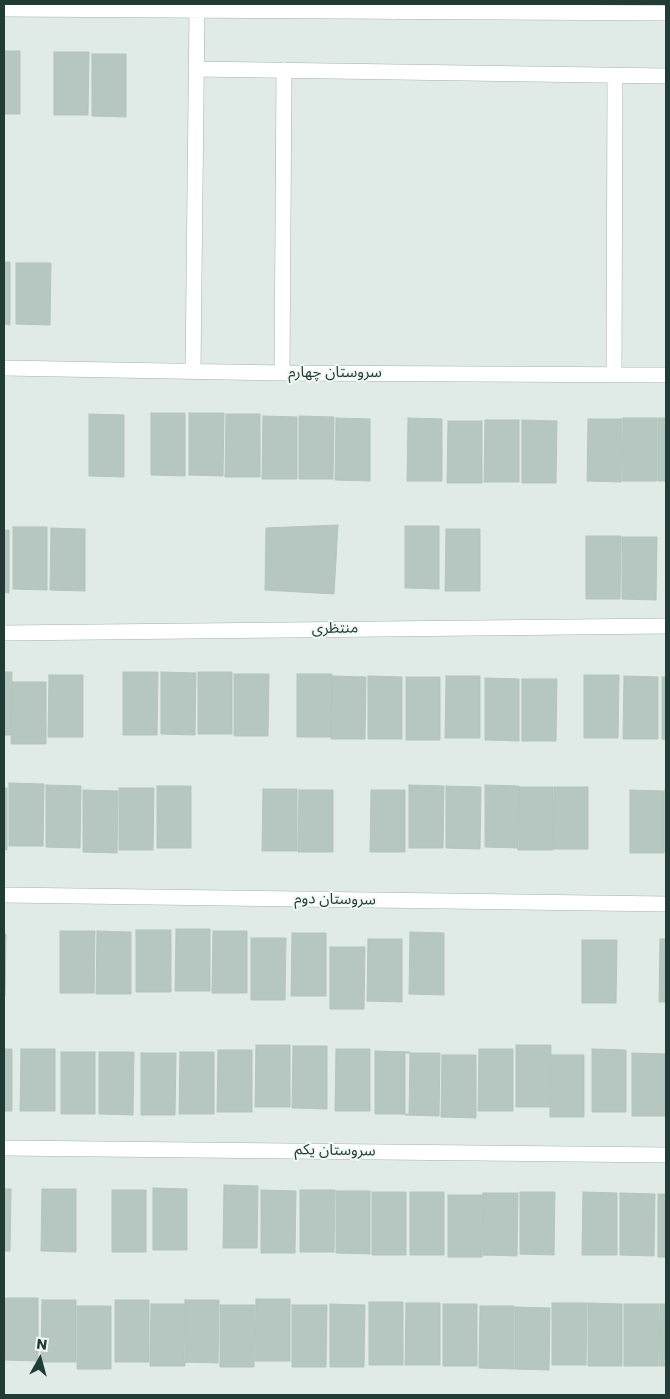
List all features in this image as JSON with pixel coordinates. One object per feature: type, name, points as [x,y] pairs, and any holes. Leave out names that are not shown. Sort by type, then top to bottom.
[{"type":"street","points":[[4,9],[394,8],[666,13]]},
{"type":"street","points":[[193,371],[197,10]]},
{"type":"street","points":[[196,69],[666,76]]},
{"type":"street","points":[[282,373],[284,70]]},
{"type":"street","points":[[614,374],[615,76]]},
{"type":"street","name":"سروستان چهارم","points":[[4,368],[282,373],[666,374]]},
{"type":"street","name":"منتظری","points":[[4,633],[666,626]]},
{"type":"street","name":"سروستان دوم","points":[[4,895],[666,904]]},
{"type":"street","name":"سروستان یکم","points":[[4,1148],[666,1155]]},
{"type":"building","points":[[4,51],[20,51],[20,114],[4,114]]},
{"type":"building","points":[[54,52],[89,52],[88,115],[54,115]]},
{"type":"building","points":[[92,54],[126,54],[126,117],[92,116]]},
{"type":"building","points":[[4,262],[10,262],[10,325],[4,324]]},
{"type":"building","points":[[16,263],[51,263],[50,325],[16,324]]},
{"type":"building","points":[[151,413],[185,413],[185,476],[151,475]]},
{"type":"building","points":[[189,413],[224,413],[223,476],[189,475]]},
{"type":"building","points":[[89,414],[124,415],[124,477],[89,476]]},
{"type":"building","points":[[226,414],[260,414],[260,477],[225,477]]},
{"type":"building","points":[[263,416],[297,417],[297,479],[262,479]]},
{"type":"building","points":[[299,416],[334,417],[333,479],[299,479]]},
{"type":"building","points":[[336,418],[370,419],[370,481],[335,480]]},
{"type":"building","points":[[408,418],[442,419],[442,481],[407,481]]},
{"type":"building","points":[[623,418],[657,418],[657,481],[622,481]]},
{"type":"building","points":[[658,418],[666,418],[666,481],[658,481]]},
{"type":"building","points":[[588,419],[622,419],[621,482],[587,481]]},
{"type":"building","points":[[485,420],[519,420],[519,482],[484,482]]},
{"type":"building","points":[[522,420],[557,421],[556,483],[522,483]]},
{"type":"building","points":[[448,421],[482,421],[482,483],[447,483]]},
{"type":"building","points":[[338,525],[334,594],[265,590],[266,528]]},
{"type":"building","points":[[405,526],[439,526],[439,589],[405,588]]},
{"type":"building","points":[[13,527],[47,527],[47,590],[13,589]]},
{"type":"building","points":[[51,528],[85,529],[85,591],[50,590]]},
{"type":"building","points":[[446,529],[480,529],[480,591],[445,591]]},
{"type":"building","points":[[4,530],[9,530],[9,593],[4,592]]},
{"type":"building","points":[[586,536],[621,536],[620,599],[586,599]]},
{"type":"building","points":[[622,537],[657,537],[656,600],[622,599]]},
{"type":"building","points":[[4,672],[12,672],[11,735],[4,735]]},
{"type":"building","points":[[123,672],[158,672],[157,735],[123,735]]},
{"type":"building","points":[[161,672],[196,673],[195,735],[161,734]]},
{"type":"building","points":[[198,672],[232,672],[232,734],[198,734]]},
{"type":"building","points":[[234,674],[269,674],[268,736],[234,736]]},
{"type":"building","points":[[297,674],[332,674],[331,737],[297,737]]},
{"type":"building","points":[[49,675],[83,675],[83,737],[48,737]]},
{"type":"building","points":[[584,675],[619,675],[618,738],[584,738]]},
{"type":"building","points":[[332,676],[366,677],[365,739],[331,739]]},
{"type":"building","points":[[368,676],[402,677],[402,739],[368,739]]},
{"type":"building","points":[[446,676],[480,676],[480,738],[445,738]]},
{"type":"building","points":[[624,676],[658,677],[658,739],[623,739]]},
{"type":"building","points":[[406,677],[440,677],[440,740],[406,740]]},
{"type":"building","points":[[662,677],[666,677],[666,740],[662,739]]},
{"type":"building","points":[[485,678],[519,679],[519,741],[485,740]]},
{"type":"building","points":[[522,679],[557,679],[556,741],[522,741]]},
{"type":"building","points":[[12,682],[46,682],[46,744],[11,744]]},
{"type":"building","points":[[9,783],[44,784],[43,846],[9,846]]},
{"type":"building","points":[[46,785],[81,786],[80,848],[46,847]]},
{"type":"building","points":[[409,785],[444,786],[443,848],[409,848]]},
{"type":"building","points":[[485,785],[519,786],[519,848],[485,847]]},
{"type":"building","points":[[157,786],[191,786],[191,848],[157,848]]},
{"type":"building","points":[[446,786],[481,787],[480,849],[446,848]]},
{"type":"building","points":[[519,787],[553,787],[553,850],[518,850]]},
{"type":"building","points":[[554,787],[588,787],[588,849],[553,849]]},
{"type":"building","points":[[4,788],[7,788],[7,850],[4,850]]},
{"type":"building","points":[[119,788],[154,788],[153,850],[119,850]]},
{"type":"building","points":[[263,789],[297,789],[297,851],[262,851]]},
{"type":"building","points":[[666,789],[666,852],[665,852]]},
{"type":"building","points":[[83,790],[118,791],[117,853],[83,852]]},
{"type":"building","points":[[299,790],[333,790],[333,852],[298,852]]},
{"type":"building","points":[[371,790],[405,790],[405,852],[370,852]]},
{"type":"building","points":[[630,790],[664,791],[664,853],[630,853]]},
{"type":"building","points":[[176,929],[210,929],[210,991],[175,991]]},
{"type":"building","points":[[136,930],[171,930],[171,992],[136,992]]},
{"type":"building","points":[[60,931],[95,931],[94,993],[60,993]]},
{"type":"building","points":[[97,931],[131,932],[131,994],[96,994]]},
{"type":"building","points":[[213,931],[247,931],[247,993],[212,993]]},
{"type":"building","points":[[410,932],[444,933],[444,995],[409,994]]},
{"type":"building","points":[[292,933],[326,933],[326,996],[291,996]]},
{"type":"building","points":[[4,934],[6,934],[5,996],[4,996]]},
{"type":"building","points":[[251,938],[286,938],[285,1000],[251,1000]]},
{"type":"building","points":[[368,939],[402,939],[402,1002],[367,1001]]},
{"type":"building","points":[[660,939],[666,939],[666,1002],[659,1002]]},
{"type":"building","points":[[582,940],[617,940],[616,1003],[582,1003]]},
{"type":"building","points":[[330,947],[365,947],[364,1009],[330,1009]]},
{"type":"building","points":[[256,1045],[290,1045],[290,1107],[255,1107]]},
{"type":"building","points":[[516,1045],[551,1045],[550,1107],[516,1107]]},
{"type":"building","points":[[293,1046],[327,1046],[327,1109],[292,1108]]},
{"type":"building","points":[[4,1049],[12,1049],[12,1111],[4,1111]]},
{"type":"building","points":[[21,1049],[55,1049],[55,1111],[20,1111]]},
{"type":"building","points":[[336,1049],[370,1049],[370,1111],[335,1111]]},
{"type":"building","points":[[479,1049],[513,1049],[513,1111],[478,1111]]},
{"type":"building","points":[[592,1049],[626,1050],[626,1112],[592,1112]]},
{"type":"building","points":[[218,1050],[252,1050],[252,1112],[217,1112]]},
{"type":"building","points":[[375,1051],[410,1052],[409,1114],[375,1114]]},
{"type":"building","points":[[61,1052],[95,1052],[95,1114],[61,1114]]},
{"type":"building","points":[[99,1052],[134,1052],[133,1115],[99,1114]]},
{"type":"building","points":[[180,1052],[214,1052],[214,1114],[179,1114]]},
{"type":"building","points":[[141,1053],[176,1053],[175,1115],[141,1115]]},
{"type":"building","points":[[405,1053],[440,1053],[439,1116],[405,1115]]},
{"type":"building","points":[[632,1053],[666,1054],[666,1116],[632,1116]]},
{"type":"building","points":[[442,1055],[476,1055],[476,1118],[441,1117]]},
{"type":"building","points":[[550,1055],[584,1055],[584,1117],[550,1117]]},
{"type":"building","points":[[224,1185],[258,1186],[257,1248],[223,1248]]},
{"type":"building","points":[[153,1188],[187,1189],[187,1250],[153,1250]]},
{"type":"building","points":[[4,1189],[11,1189],[10,1251],[4,1251]]},
{"type":"building","points":[[42,1189],[76,1189],[76,1252],[41,1251]]},
{"type":"building","points":[[112,1190],[146,1190],[146,1252],[112,1252]]},
{"type":"building","points":[[261,1190],[296,1191],[295,1253],[261,1253]]},
{"type":"building","points":[[300,1190],[335,1190],[334,1252],[300,1252]]},
{"type":"building","points":[[336,1191],[370,1191],[370,1254],[336,1253]]},
{"type":"building","points":[[372,1192],[406,1192],[406,1255],[372,1255]]},
{"type":"building","points":[[410,1192],[444,1192],[444,1255],[410,1255]]},
{"type":"building","points":[[520,1192],[555,1192],[554,1255],[520,1254]]},
{"type":"building","points":[[583,1192],[617,1193],[617,1255],[582,1255]]},
{"type":"building","points":[[483,1193],[518,1193],[517,1256],[483,1255]]},
{"type":"building","points":[[620,1193],[655,1194],[654,1256],[620,1255]]},
{"type":"building","points":[[658,1194],[666,1194],[666,1257],[658,1257]]},
{"type":"building","points":[[448,1195],[483,1195],[482,1257],[448,1257]]},
{"type":"building","points":[[4,1298],[38,1298],[38,1361],[4,1360]]},
{"type":"building","points":[[256,1299],[290,1299],[290,1361],[255,1361]]},
{"type":"building","points":[[42,1300],[76,1300],[76,1362],[41,1362]]},
{"type":"building","points":[[115,1300],[149,1300],[149,1362],[115,1362]]},
{"type":"building","points":[[185,1300],[219,1300],[218,1363],[184,1362]]},
{"type":"building","points":[[369,1302],[403,1302],[403,1365],[369,1365]]},
{"type":"building","points":[[406,1303],[440,1303],[440,1365],[405,1365]]},
{"type":"building","points":[[552,1303],[587,1303],[586,1365],[552,1365]]},
{"type":"building","points":[[588,1303],[622,1304],[622,1366],[588,1366]]},
{"type":"building","points":[[151,1304],[185,1304],[185,1366],[150,1366]]},
{"type":"building","points":[[330,1304],[365,1305],[364,1367],[330,1367]]},
{"type":"building","points":[[443,1304],[477,1304],[477,1366],[443,1366]]},
{"type":"building","points":[[624,1304],[659,1304],[658,1366],[624,1366]]},
{"type":"building","points":[[660,1304],[666,1304],[666,1366],[659,1366]]},
{"type":"building","points":[[220,1305],[255,1305],[254,1367],[220,1367]]},
{"type":"building","points":[[292,1305],[327,1305],[326,1367],[292,1367]]},
{"type":"building","points":[[77,1306],[111,1306],[111,1369],[77,1369]]},
{"type":"building","points":[[480,1306],[514,1306],[514,1369],[479,1368]]},
{"type":"building","points":[[515,1307],[550,1308],[549,1370],[515,1369]]}]
